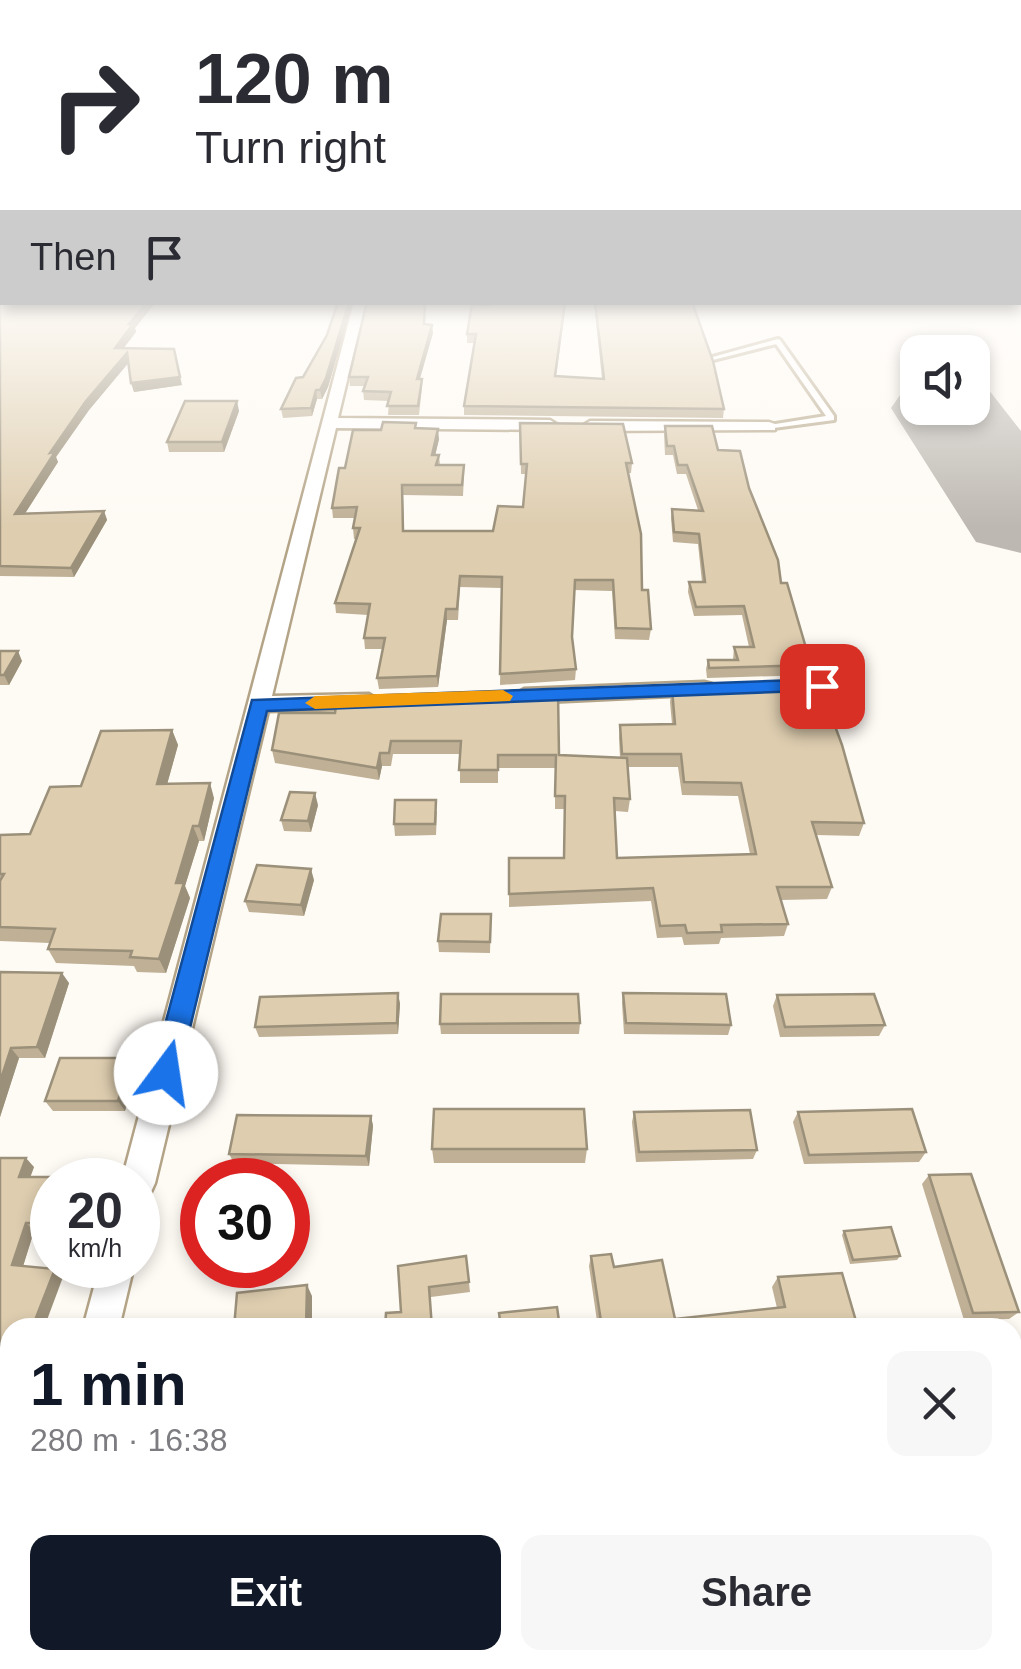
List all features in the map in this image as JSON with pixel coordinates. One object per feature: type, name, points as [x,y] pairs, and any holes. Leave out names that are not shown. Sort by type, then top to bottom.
[{"type":"street","points":[[145,1158],[343,372]]},
{"type":"street","points":[[330,423],[769,428]]},
{"type":"street","points":[[492,696],[725,689]]},
{"type":"street","points":[[259,704],[395,700]]},
{"type":"street","points":[[104,1318],[111,1288]]},
{"type":"lane","points":[[769,428],[831,418],[799,372]]},
{"type":"building","points":[[0,372],[111,372],[50,453],[55,452],[15,514],[104,511],[71,568],[0,566]]},
{"type":"building","points":[[130,372],[179,372],[180,377],[131,383]]},
{"type":"building","points":[[306,372],[328,372],[320,390],[316,390],[311,408],[281,409],[296,378]]},
{"type":"building","points":[[350,372],[419,372],[417,379],[422,379],[418,406],[387,406],[391,392],[363,391],[368,377],[349,377]]},
{"type":"building","points":[[470,372],[556,372],[555,376],[604,379],[603,372],[715,372],[724,409],[464,406]]},
{"type":"building","points":[[185,401],[237,401],[222,442],[167,442]]},
{"type":"building","points":[[383,422],[416,423],[415,428],[438,429],[432,455],[439,455],[436,465],[464,465],[462,485],[402,485],[403,531],[493,531],[498,506],[523,507],[527,464],[521,464],[520,423],[623,424],[632,463],[626,463],[641,534],[642,590],[648,590],[651,629],[616,628],[613,580],[575,580],[572,637],[576,669],[500,674],[502,577],[460,576],[457,609],[446,609],[437,676],[377,678],[385,638],[364,638],[370,604],[335,603],[360,528],[353,528],[357,507],[332,508],[339,468],[345,468],[353,430],[381,430]]},
{"type":"building","points":[[665,426],[712,426],[718,450],[740,451],[749,488],[778,560],[781,583],[787,583],[811,665],[709,668],[708,660],[738,660],[734,647],[754,647],[744,606],[696,607],[689,582],[705,582],[699,534],[674,532],[672,509],[703,511],[687,465],[678,465],[674,446],[667,446]]},
{"type":"building","points":[[0,651],[18,651],[4,675],[0,675]]},
{"type":"building","points":[[819,683],[864,823],[812,822],[832,887],[777,887],[788,924],[721,925],[722,932],[687,933],[685,925],[660,926],[653,888],[509,894],[509,858],[564,858],[565,796],[555,796],[556,755],[498,755],[498,770],[459,770],[461,741],[391,741],[389,753],[380,753],[377,768],[272,750],[279,713],[335,713],[337,699],[558,692],[559,755],[627,758],[630,799],[614,798],[617,858],[756,854],[741,783],[684,782],[681,754],[622,754],[620,725],[675,724],[672,689]]},
{"type":"building","points":[[172,730],[157,784],[210,783],[199,826],[193,826],[176,883],[184,883],[159,959],[130,957],[132,951],[48,949],[55,929],[0,927],[0,881],[4,874],[0,874],[0,835],[30,834],[50,787],[81,786],[101,731]]},
{"type":"building","points":[[290,792],[315,793],[308,821],[281,820]]},
{"type":"building","points":[[395,800],[436,800],[435,824],[394,824]]},
{"type":"building","points":[[257,865],[311,869],[301,905],[245,901]]},
{"type":"building","points":[[441,914],[491,914],[490,942],[438,941]]},
{"type":"building","points":[[0,972],[62,973],[37,1047],[11,1048],[0,1082]]},
{"type":"building","points":[[398,993],[397,1023],[255,1027],[260,997]]},
{"type":"building","points":[[623,993],[726,994],[731,1025],[626,1023]]},
{"type":"building","points":[[441,994],[578,994],[580,1023],[440,1024]]},
{"type":"building","points":[[874,994],[885,1025],[785,1027],[777,995]]},
{"type":"building","points":[[60,1058],[131,1058],[118,1101],[45,1101]]},
{"type":"building","points":[[434,1109],[584,1109],[587,1149],[432,1149]]},
{"type":"building","points":[[912,1109],[926,1152],[809,1155],[798,1112]]},
{"type":"building","points":[[750,1110],[757,1150],[639,1152],[634,1112]]},
{"type":"building","points":[[237,1115],[371,1116],[366,1156],[229,1154]]},
{"type":"building","points":[[0,1158],[26,1158],[19,1177],[30,1177],[30,1223],[26,1223],[12,1265],[30,1267],[30,1288],[48,1288],[36,1318],[0,1318]]},
{"type":"building","points":[[971,1174],[1019,1312],[973,1313],[929,1175]]},
{"type":"building","points":[[891,1227],[900,1256],[853,1260],[844,1231]]},
{"type":"building","points":[[611,1254],[614,1267],[662,1260],[675,1318],[600,1318],[591,1256]]},
{"type":"building","points":[[466,1256],[469,1282],[429,1287],[431,1318],[386,1318],[386,1313],[401,1312],[398,1266]]},
{"type":"building","points":[[842,1273],[855,1318],[684,1318],[785,1307],[778,1277]]},
{"type":"building","points":[[307,1288],[306,1318],[235,1318],[237,1293]]},
{"type":"building","points":[[557,1307],[559,1318],[500,1318],[499,1313]]},
{"type":"runway","points":[[958,425],[1021,515]]},
{"type":"slow traffic","points":[[315,703],[503,696]]},
{"type":"route","points":[[166,1073],[259,704],[822,686]]}]
